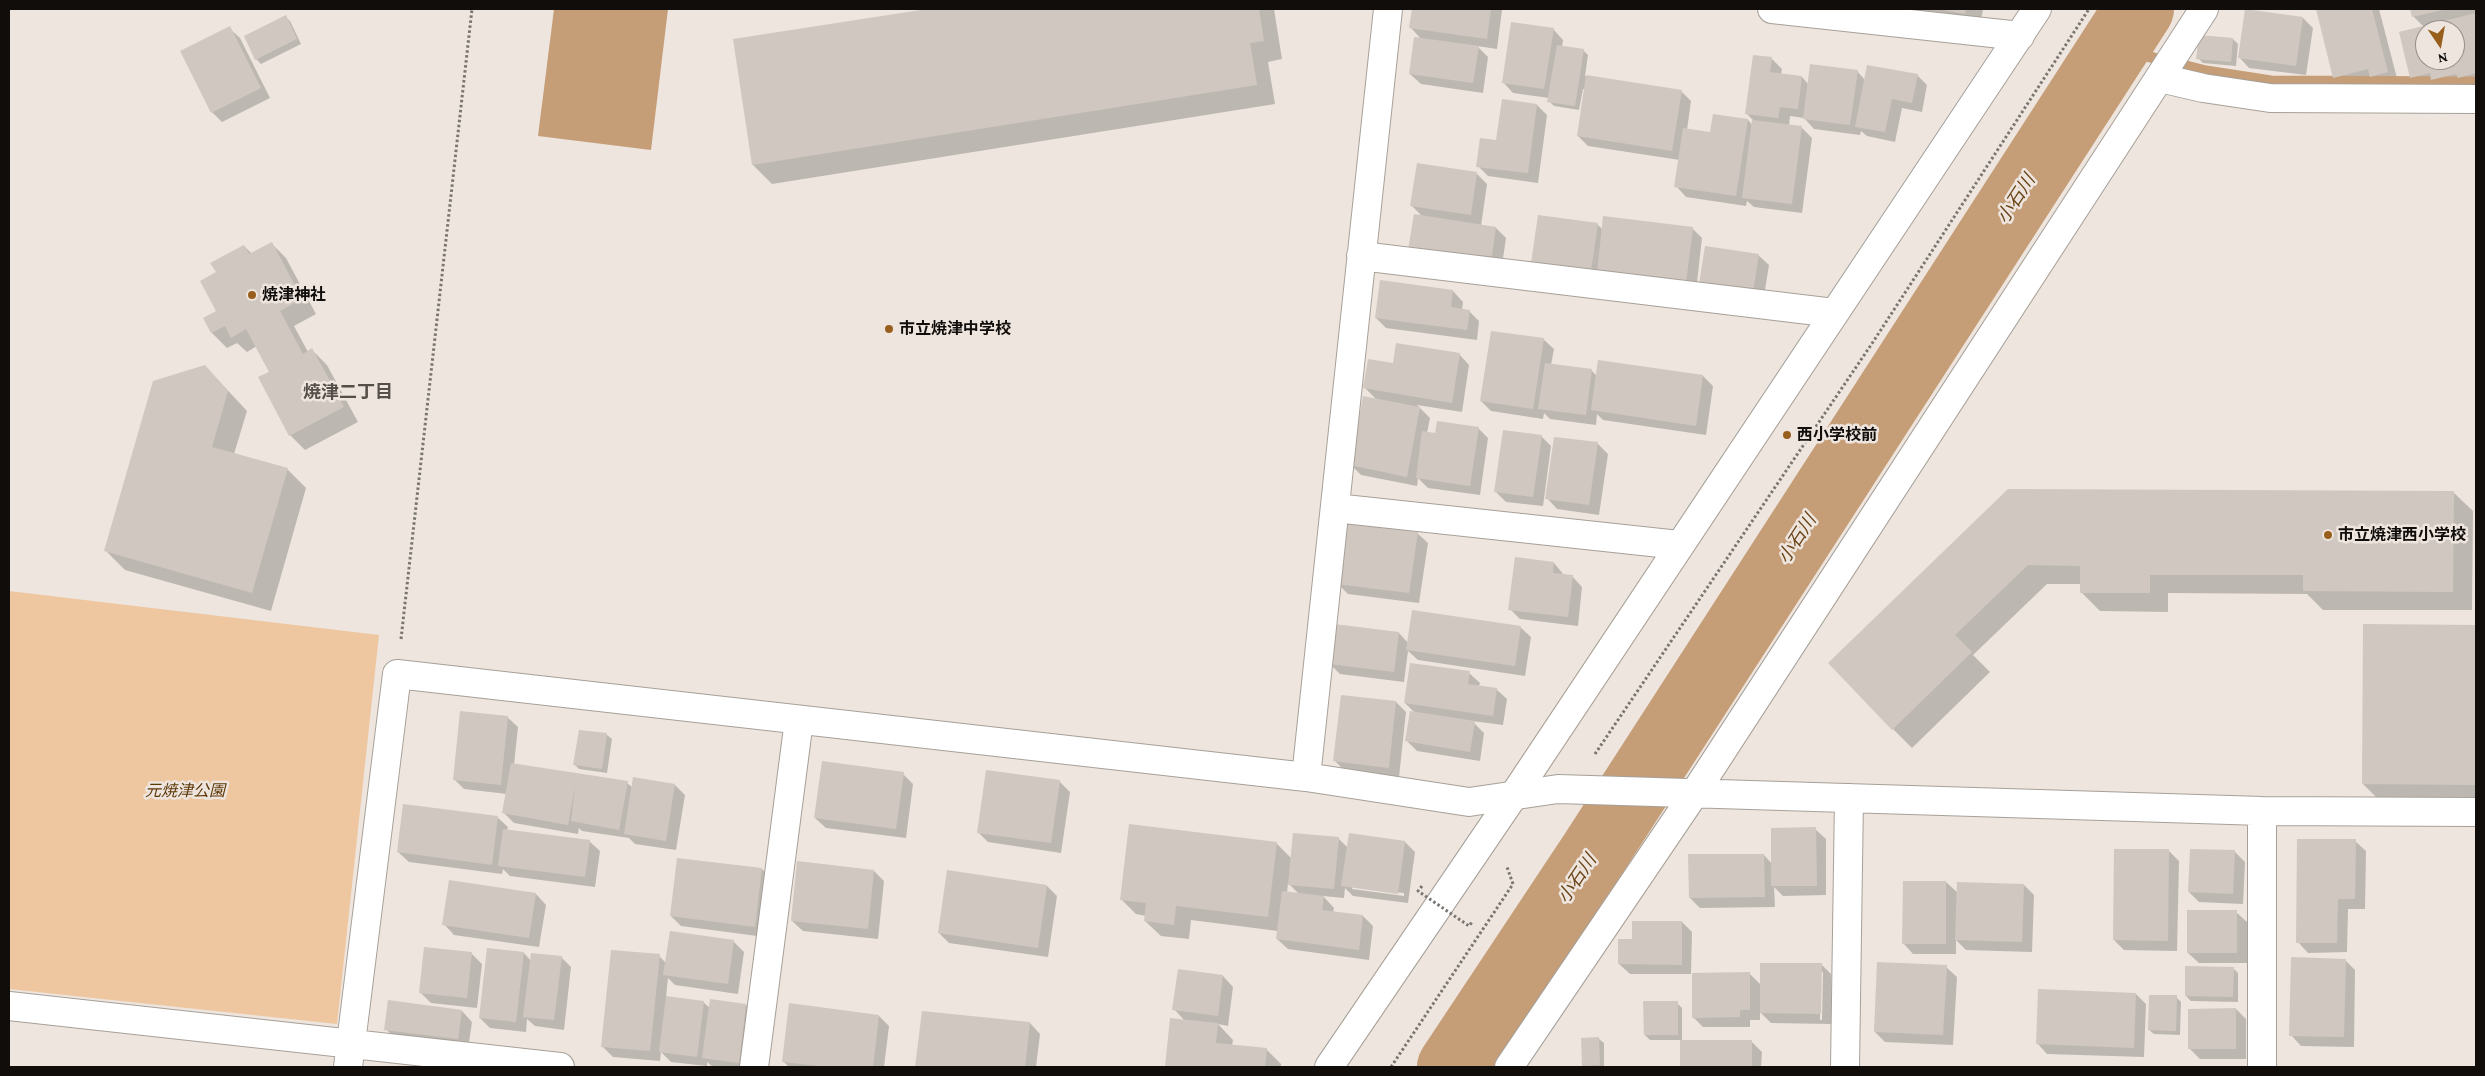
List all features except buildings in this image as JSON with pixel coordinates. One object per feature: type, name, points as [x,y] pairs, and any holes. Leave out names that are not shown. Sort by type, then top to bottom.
[{"type":"street","points":[[1306,777],[1388,9]]},
{"type":"street","points":[[1772,9],[2020,36]]},
{"type":"street","points":[[1328,1067],[1514,795],[2037,9]]},
{"type":"street","points":[[1509,1067],[1686,793],[2167,68],[2204,9]]},
{"type":"street","points":[[2167,68],[2203,88],[2270,98],[2476,99]]},
{"type":"street","points":[[1362,256],[1834,313]]},
{"type":"street","points":[[1335,508],[1679,545]]},
{"type":"street","points":[[350,1056],[397,674],[1306,777],[1469,802],[1558,789],[2262,811],[2476,812]]},
{"type":"street","points":[[754,1067],[799,720]]},
{"type":"street","points":[[1845,1067],[1850,798]]},
{"type":"street","points":[[2262,811],[2262,1067]]},
{"type":"street","points":[[9,1006],[350,1056],[560,1067]]},
{"type":"path","points":[[397,674],[472,9]]},
{"type":"path","points":[[1587,756],[1596,754],[1851,375],[2089,9]]},
{"type":"path","points":[[1391,1067],[1513,884],[1506,864]]},
{"type":"path","points":[[1422,886],[1418,891],[1469,926],[1473,921]]},
{"type":"green space","name":"元焼津公園","points":[[9,591],[379,635],[337,1024],[9,989]]},
{"type":"shaded area","points":[[554,9],[668,9],[651,150],[538,136]]},
{"type":"waterway","name":"小石川","points":[[1452,1067],[1594,853],[2139,9]]},
{"type":"waterway","points":[[2114,48],[2206,71],[2271,81],[2476,82]]},
{"type":"place","name":"焼津神社","points":[[252,295]]},
{"type":"place","name":"市立焼津中学校","points":[[889,329]]},
{"type":"place","name":"西小学校前","points":[[1787,435]]},
{"type":"place","name":"市立焼津西小学校","points":[[2328,535]]},
{"type":"district","name":"焼津二丁目","points":[[348,392]]}]
